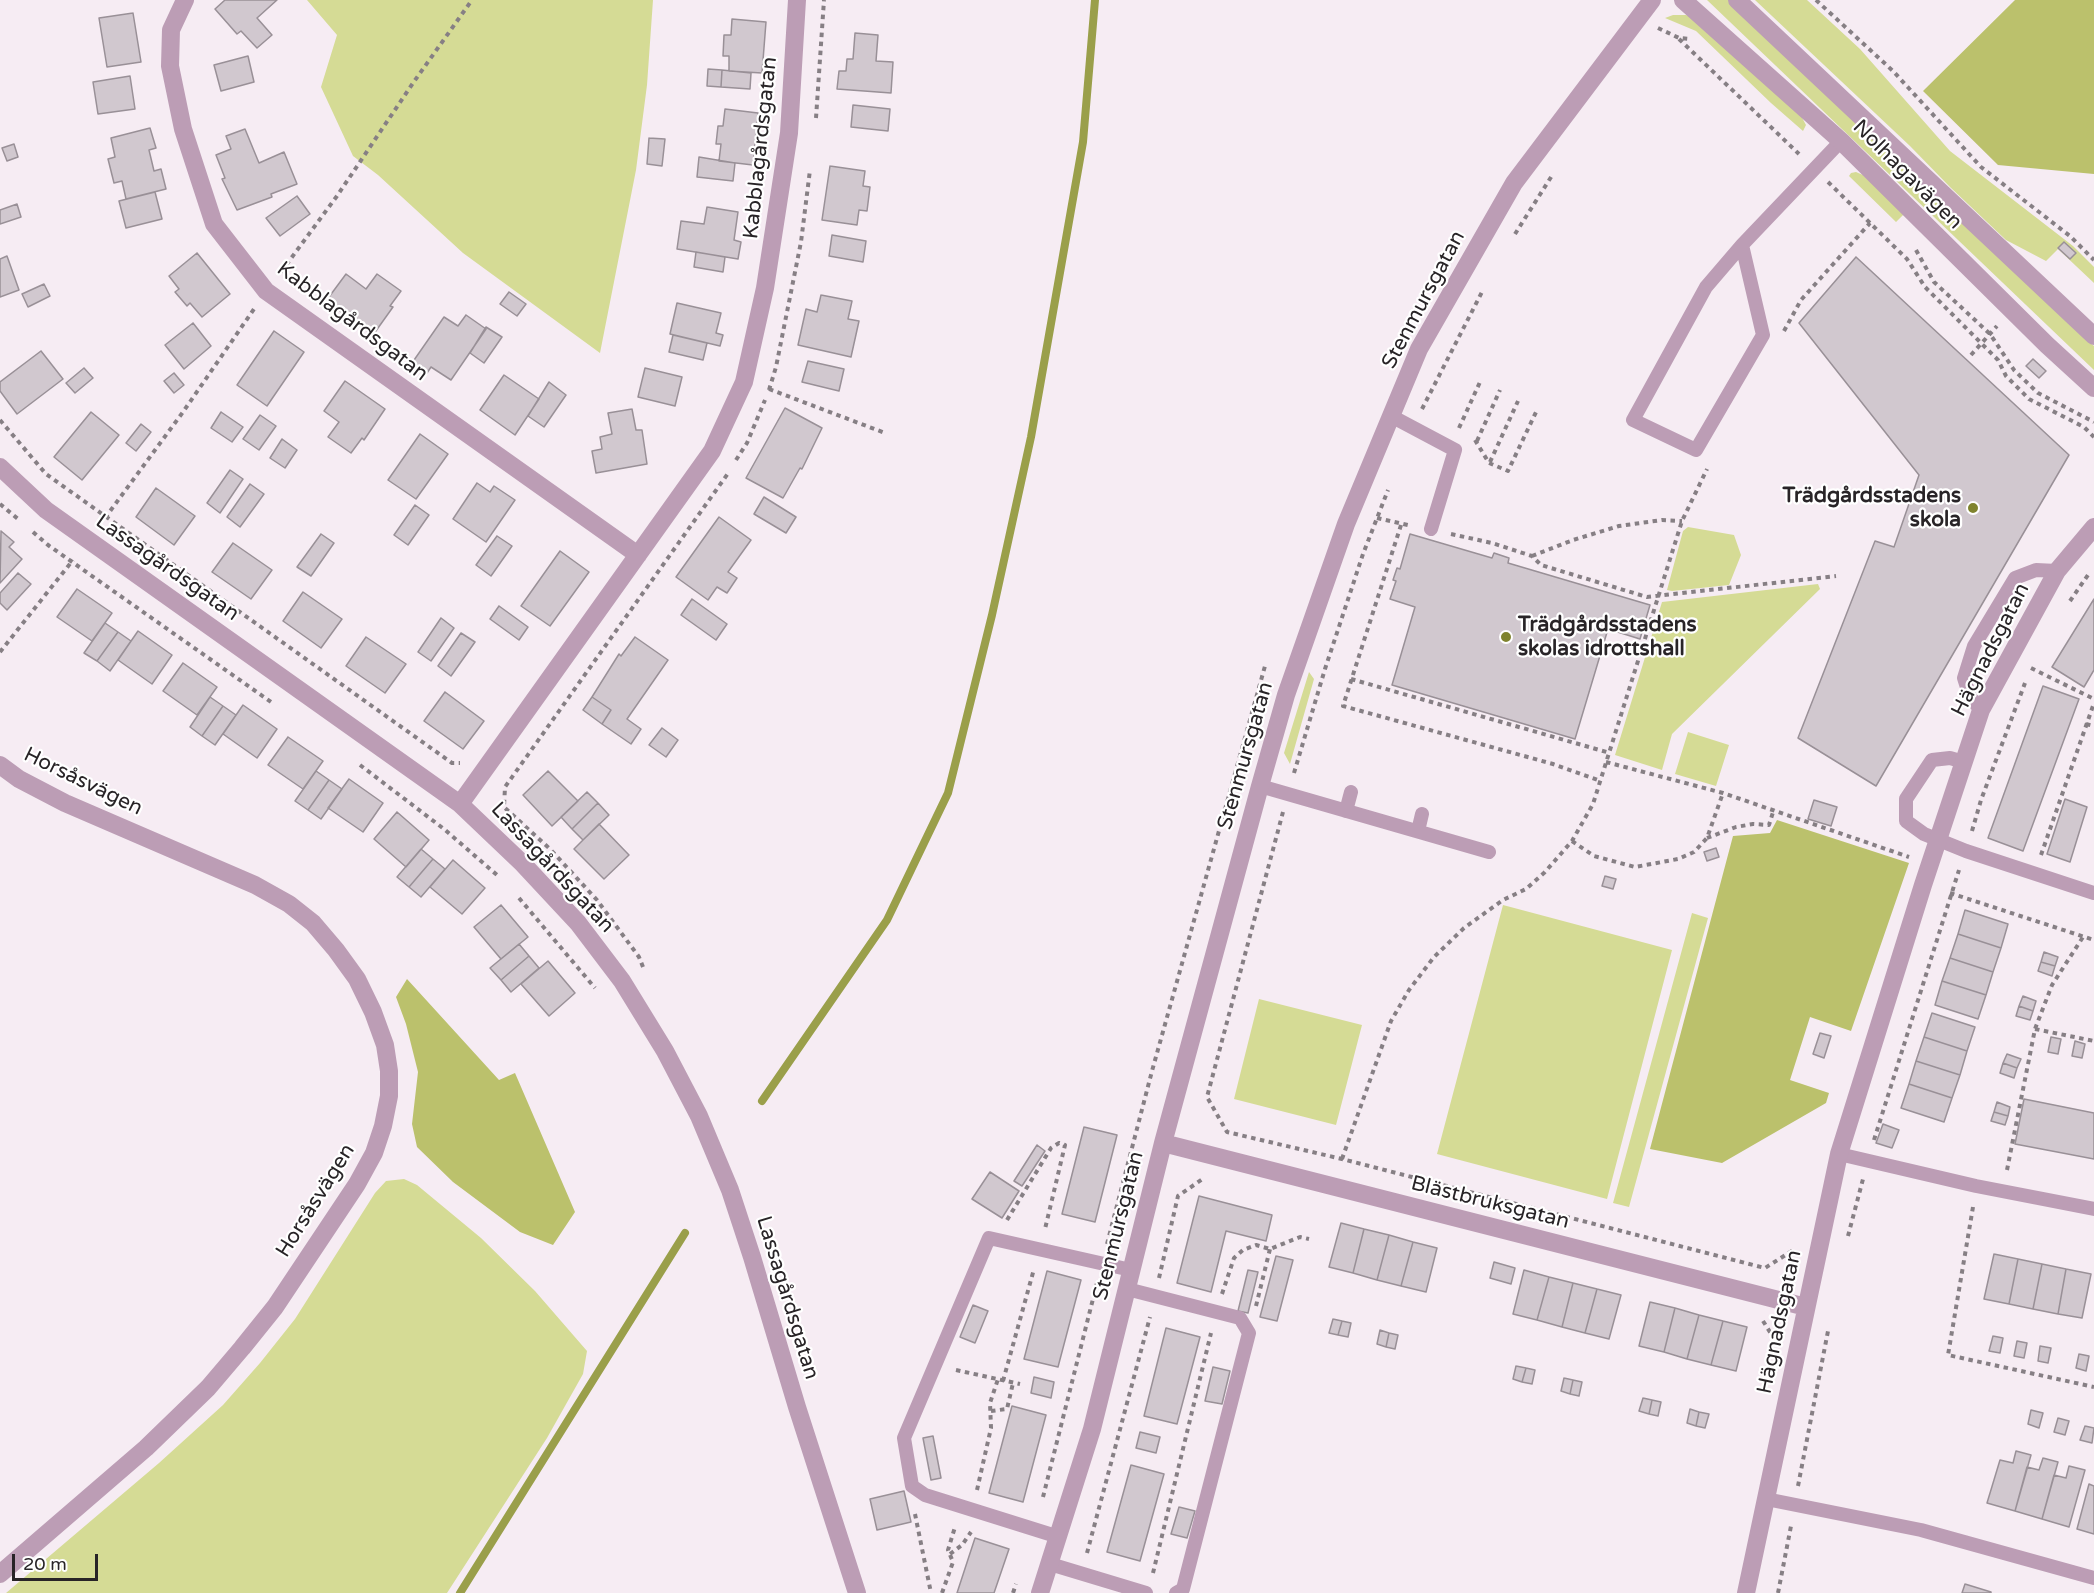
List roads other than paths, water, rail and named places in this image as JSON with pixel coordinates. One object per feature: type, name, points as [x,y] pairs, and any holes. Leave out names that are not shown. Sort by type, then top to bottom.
[{"type":"street","name":"Kabblagårdsgatan","points":[[185,0],[171,30],[170,66],[183,129],[214,224],[266,291],[638,555]]},
{"type":"street","name":"Kabblagårdsgatan","points":[[460,804],[712,451],[744,382],[765,288],[786,154],[797,0]]},
{"type":"street","name":"Stenmursgatan","points":[[1040,1593],[1092,1429],[1163,1143],[1286,695],[1346,524],[1419,349],[1514,183],[1652,0]]},
{"type":"street","name":"Nolhagavägen","points":[[1683,0],[1841,141],[2047,345],[2094,388]]},
{"type":"street","name":"Nolhagavägen","points":[[1737,0],[2094,336]]},
{"type":"street","name":"Lassagårdsgatan","points":[[0,467],[46,510],[460,804],[523,864],[578,922],[628,991],[665,1051],[699,1116],[730,1190],[857,1593]]},
{"type":"street","name":"Hägnadsgatan","points":[[1746,1593],[1839,1154],[1923,885],[1931,837],[1964,762],[1981,710],[2056,572],[2094,527]]},
{"type":"street","name":"Horsåsvägen","points":[[0,765],[19,779],[65,803],[255,885],[289,904],[313,923],[357,980],[373,1012],[385,1045],[389,1088],[383,1126],[374,1152],[363,1173],[275,1307],[208,1388],[146,1448],[0,1574]]},
{"type":"street","name":"Blästbruksgatan","points":[[1163,1143],[1806,1308]]},
{"type":"lane","points":[[1742,245],[1763,335],[1696,450],[1633,420],[1706,287],[1742,245],[1813,168],[1841,141]]},
{"type":"lane","points":[[1391,416],[1455,450],[1431,529]]},
{"type":"lane","points":[[1981,710],[1970,697],[1964,678],[1974,646],[2015,578],[2036,570],[2056,572]]},
{"type":"lane","points":[[1964,762],[1950,758],[1932,760],[1906,799],[1906,821],[1931,837],[1966,851],[2094,893]]},
{"type":"lane","points":[[1260,786],[1489,852]]},
{"type":"lane","points":[[1346,811],[1351,792]]},
{"type":"lane","points":[[1418,831],[1422,814]]},
{"type":"lane","points":[[1839,1154],[1976,1186],[2094,1209]]},
{"type":"lane","points":[[1059,1537],[925,1495],[912,1486],[904,1438],[989,1238],[1131,1270]]},
{"type":"lane","points":[[1127,1289],[1240,1318],[1249,1333],[1183,1589],[1176,1593]]},
{"type":"lane","points":[[1766,1499],[1921,1530],[2094,1578]]},
{"type":"lane","points":[[1050,1564],[1148,1587]]},
{"type":"waterway","points":[[762,1101],[887,920],[948,793],[992,615],[1031,437],[1083,142],[1095,0]]},
{"type":"waterway","points":[[460,1593],[685,1233]]},
{"type":"place","name":"Trädgårdsstadens skola","points":[[1973,508]]},
{"type":"place","name":"Trädgårdsstadens skolas idrottshall","points":[[1506,637]]}]
